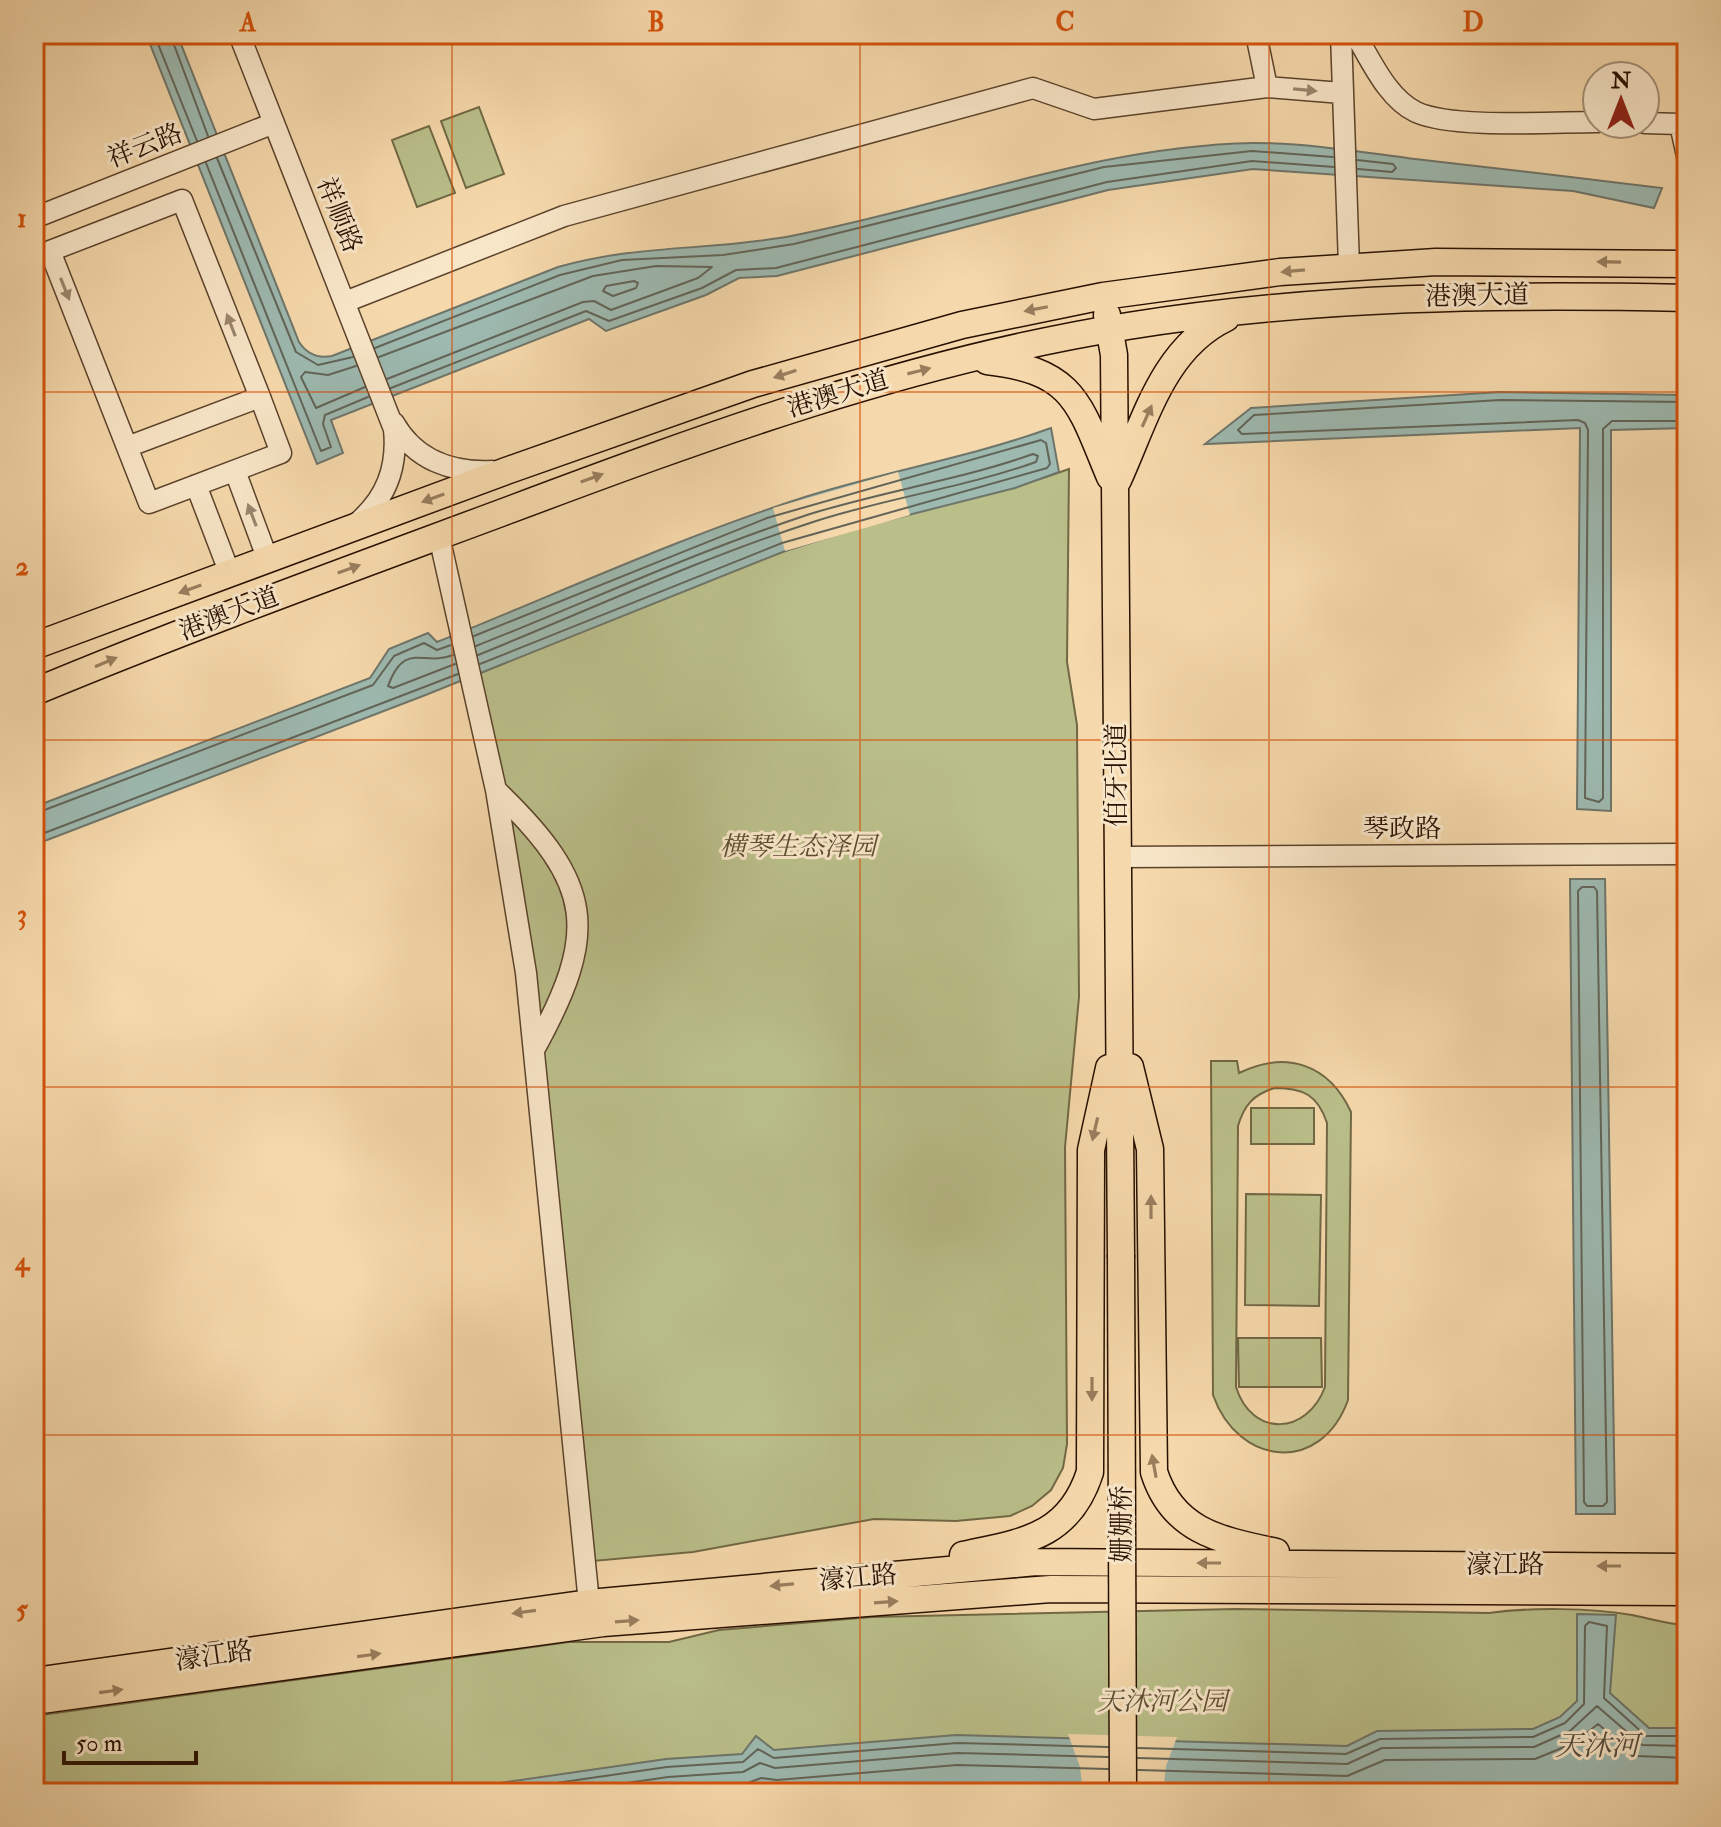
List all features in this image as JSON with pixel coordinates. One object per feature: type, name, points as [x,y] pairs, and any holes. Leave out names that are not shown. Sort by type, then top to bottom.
[{"type":"main road","name":"港澳大道","points":[[34,646],[506,471],[822,362],[962,325],[1103,296],[1202,281],[1349,266],[1514,261],[1687,264]]},
{"type":"main road","name":"伯牙北道","points":[[1103,296],[1114,355],[1121,1255]]},
{"type":"main road","name":"港澳大道","points":[[34,692],[149,644],[764,416],[967,359],[1109,329],[1256,309],[1437,296],[1687,298]]},
{"type":"main road","points":[[1115,487],[1175,358],[1210,325],[1256,309]]},
{"type":"main road","points":[[967,359],[1032,368],[1067,390],[1083,412],[1115,487]]},
{"type":"main road","points":[[1119,1026],[1150,1149],[1151,1458],[1158,1485],[1183,1520],[1207,1536],[1330,1564]]},
{"type":"main road","points":[[858,1578],[1037,1536],[1071,1510],[1086,1486],[1092,1458],[1091,1150],[1119,1026]]},
{"type":"main road","name":"姗姗桥","points":[[1121,1255],[1123,1793]]},
{"type":"main road","name":"濠江路","points":[[34,1681],[589,1603],[1036,1562],[1687,1567]]},
{"type":"main road","name":"濠江路","points":[[34,1701],[603,1623],[1051,1589],[1687,1592]]},
{"type":"street","name":"祥顺路","points":[[239,34],[390,416],[405,438],[437,463],[462,471],[506,471]]},
{"type":"street","points":[[1256,34],[1267,87]]},
{"type":"street","points":[[1341,34],[1349,266]]},
{"type":"street","points":[[1355,34],[1387,86],[1415,112],[1452,120],[1581,122]]},
{"type":"street","points":[[345,302],[564,216],[1033,88],[1094,109],[1267,87],[1342,93]]},
{"type":"street","name":"祥云路","points":[[34,218],[274,123]]},
{"type":"street","points":[[1661,123],[1680,124],[1687,156]]},
{"type":"street","points":[[182,200],[260,397],[281,453],[149,503],[50,251],[182,200]]},
{"type":"street","points":[[127,447],[260,397]]},
{"type":"street","name":"祥顺路","points":[[346,531],[376,505],[389,481],[395,456],[390,416]]},
{"type":"street","points":[[235,471],[268,560]]},
{"type":"street","points":[[196,485],[230,574]]},
{"type":"street","points":[[439,536],[496,790],[518,912],[589,1603]]},
{"type":"street","points":[[496,790],[549,844],[568,880],[577,920],[570,980],[534,1050]]},
{"type":"street","name":"琴政路","points":[[1118,857],[1687,854]]},
{"type":"green space","points":[[479,107],[504,174],[466,188],[441,121]]},
{"type":"green space","points":[[429,126],[455,193],[417,207],[392,140]]},
{"type":"green space","name":"横琴生态泽园","points":[[1069,469],[1067,662],[1077,725],[1079,997],[1065,1147],[1067,1444],[1063,1468],[1051,1490],[1032,1506],[1010,1516],[956,1521],[874,1519],[693,1552],[593,1561],[478,674],[774,555],[848,530],[1006,489]]},
{"type":"green space","points":[[1211,1061],[1237,1061],[1239,1073],[1273,1063],[1304,1066],[1331,1082],[1351,1112],[1348,1400],[1335,1424],[1319,1441],[1300,1450],[1280,1452],[1260,1448],[1241,1436],[1225,1419],[1213,1395]],"holes":[[[1275,1088],[1308,1095],[1319,1106],[1327,1123],[1325,1387],[1317,1403],[1306,1414],[1293,1422],[1280,1424],[1266,1422],[1254,1415],[1244,1404],[1236,1387],[1238,1126],[1243,1112],[1256,1097]]]},
{"type":"green space","points":[[1251,1108],[1314,1108],[1314,1144],[1251,1144]]},
{"type":"green space","points":[[1246,1194],[1321,1195],[1319,1306],[1245,1305]]},
{"type":"green space","points":[[1238,1338],[1321,1338],[1322,1387],[1239,1387]]},
{"type":"green space","name":"天沐河公园","points":[[1236,1609],[1489,1613],[1580,1610],[1687,1625],[1687,1793],[34,1793],[34,1716],[569,1642],[669,1642],[719,1630],[872,1617]]},
{"type":"water","points":[[146,34],[177,34],[299,342],[305,350],[322,357],[332,356],[558,267],[646,251],[791,236],[1078,166],[1194,147],[1253,143],[1314,146],[1662,188],[1654,208],[1573,191],[1253,169],[1108,190],[777,276],[739,278],[706,295],[606,331],[589,319],[331,420],[343,453],[317,464]]},
{"type":"water","points":[[1500,392],[1687,395],[1687,428],[1611,430],[1611,811],[1577,809],[1580,428],[1205,444],[1251,408]]},
{"type":"water","points":[[1051,428],[1059,472],[1015,488],[865,526],[785,551],[423,696],[34,845],[34,807],[370,678],[389,649],[428,633],[437,642],[758,513]]},
{"type":"water","points":[[1570,879],[1605,879],[1615,1514],[1576,1514]]},
{"type":"water","name":"天沐河","points":[[1577,1614],[1616,1615],[1610,1693],[1649,1728],[1687,1728],[1687,1793],[431,1793],[666,1759],[742,1754],[756,1736],[774,1750],[956,1735],[1347,1746],[1377,1731],[1533,1729],[1560,1717],[1577,1701]]},
{"type":"pier","points":[[898,472],[910,515],[785,551],[773,508]]},
{"type":"pier","points":[[1068,1734],[1177,1737],[1166,1766],[1163,1793],[1083,1793],[1080,1767]]}]
